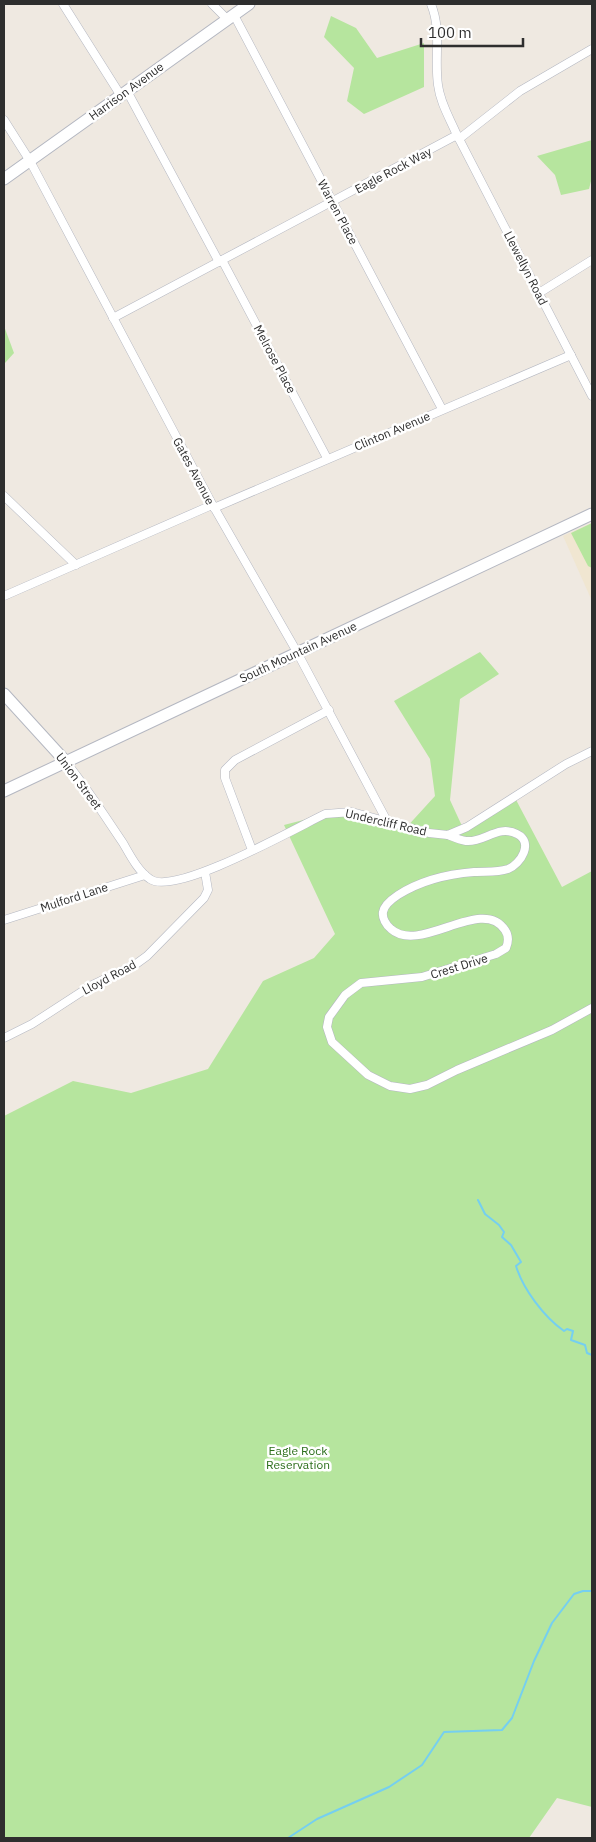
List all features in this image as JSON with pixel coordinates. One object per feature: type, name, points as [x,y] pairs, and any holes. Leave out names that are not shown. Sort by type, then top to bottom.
[{"type":"street","name":"Melrose Place","points":[[63,4],[124,93],[221,261],[327,458]]},
{"type":"street","name":"Warren Place","points":[[212,4],[230,17],[332,202],[442,409]]},
{"type":"street","name":"Harrison Avenue","points":[[4,178],[249,4]]},
{"type":"street","name":"Llewellyn Road","points":[[431,4],[437,25],[439,44],[438,85],[442,102],[458,137],[592,396]]},
{"type":"street","name":"Eagle Rock Way","points":[[113,318],[458,137],[520,91],[592,48]]},
{"type":"street","name":"Gates Avenue","points":[[4,120],[30,161],[213,507],[297,652],[387,821]]},
{"type":"street","points":[[539,293],[592,260]]},
{"type":"street","name":"Clinton Avenue","points":[[4,596],[571,355]]},
{"type":"street","points":[[4,496],[76,565]]},
{"type":"street","name":"South Mountain Avenue","points":[[4,791],[592,514]]},
{"type":"street","name":"Union Street","points":[[4,694],[66,762],[145,875]]},
{"type":"street","points":[[252,850],[225,778],[226,770],[236,760],[328,710]]},
{"type":"street","points":[[448,835],[467,827],[566,764],[592,751]]},
{"type":"street","name":"Undercliff Road","points":[[145,875],[151,880],[165,883],[205,872],[325,814],[352,812],[429,833],[448,835]]},
{"type":"street","name":"Crest Drive","points":[[448,835],[467,841],[500,830],[510,831],[519,834],[524,841],[525,850],[516,864],[509,868],[493,872],[448,876],[406,890],[383,910],[384,920],[394,932],[409,936],[478,919],[490,920],[502,926],[505,930],[508,936],[506,948],[496,954],[422,977],[361,983],[345,995],[329,1017],[327,1027],[332,1042],[368,1075],[390,1086],[410,1089],[427,1085],[457,1070],[552,1030],[592,1008]]},
{"type":"street","name":"Lloyd Road","points":[[4,1038],[44,1017],[92,985],[124,971],[147,956],[204,898],[208,890],[205,872]]},
{"type":"street","name":"Mulford Lane","points":[[4,920],[145,875]]},
{"type":"shaded area","points":[[592,523],[592,601],[563,536]]},
{"type":"green space","points":[[331,16],[356,28],[377,58],[424,43],[424,87],[364,114],[347,101],[354,68],[324,37]]},
{"type":"green space","points":[[592,140],[592,177],[589,189],[561,195],[555,175],[537,156]]},
{"type":"green space","points":[[4,326],[14,353],[5,363],[4,362]]},
{"type":"green space","points":[[592,523],[592,568],[588,566],[571,533]]},
{"type":"green space","name":"Eagle Rock Reservation","points":[[480,652],[499,674],[460,699],[450,800],[462,826],[514,796],[562,887],[592,871],[592,1807],[557,1798],[529,1838],[4,1838],[4,1116],[73,1081],[131,1093],[208,1069],[263,981],[314,958],[335,934],[284,825],[342,810],[404,830],[435,796],[430,759],[394,701]]},
{"type":"waterway","points":[[478,1200],[485,1214],[499,1225],[504,1232],[502,1237],[511,1245],[521,1262],[516,1266],[519,1275],[535,1302],[556,1325],[564,1331],[567,1329],[573,1331],[571,1340],[585,1345],[587,1353],[592,1355]]},
{"type":"waterway","points":[[288,1838],[317,1819],[389,1787],[422,1765],[444,1732],[502,1730],[512,1718],[534,1661],[552,1623],[574,1594],[592,1591]]}]
